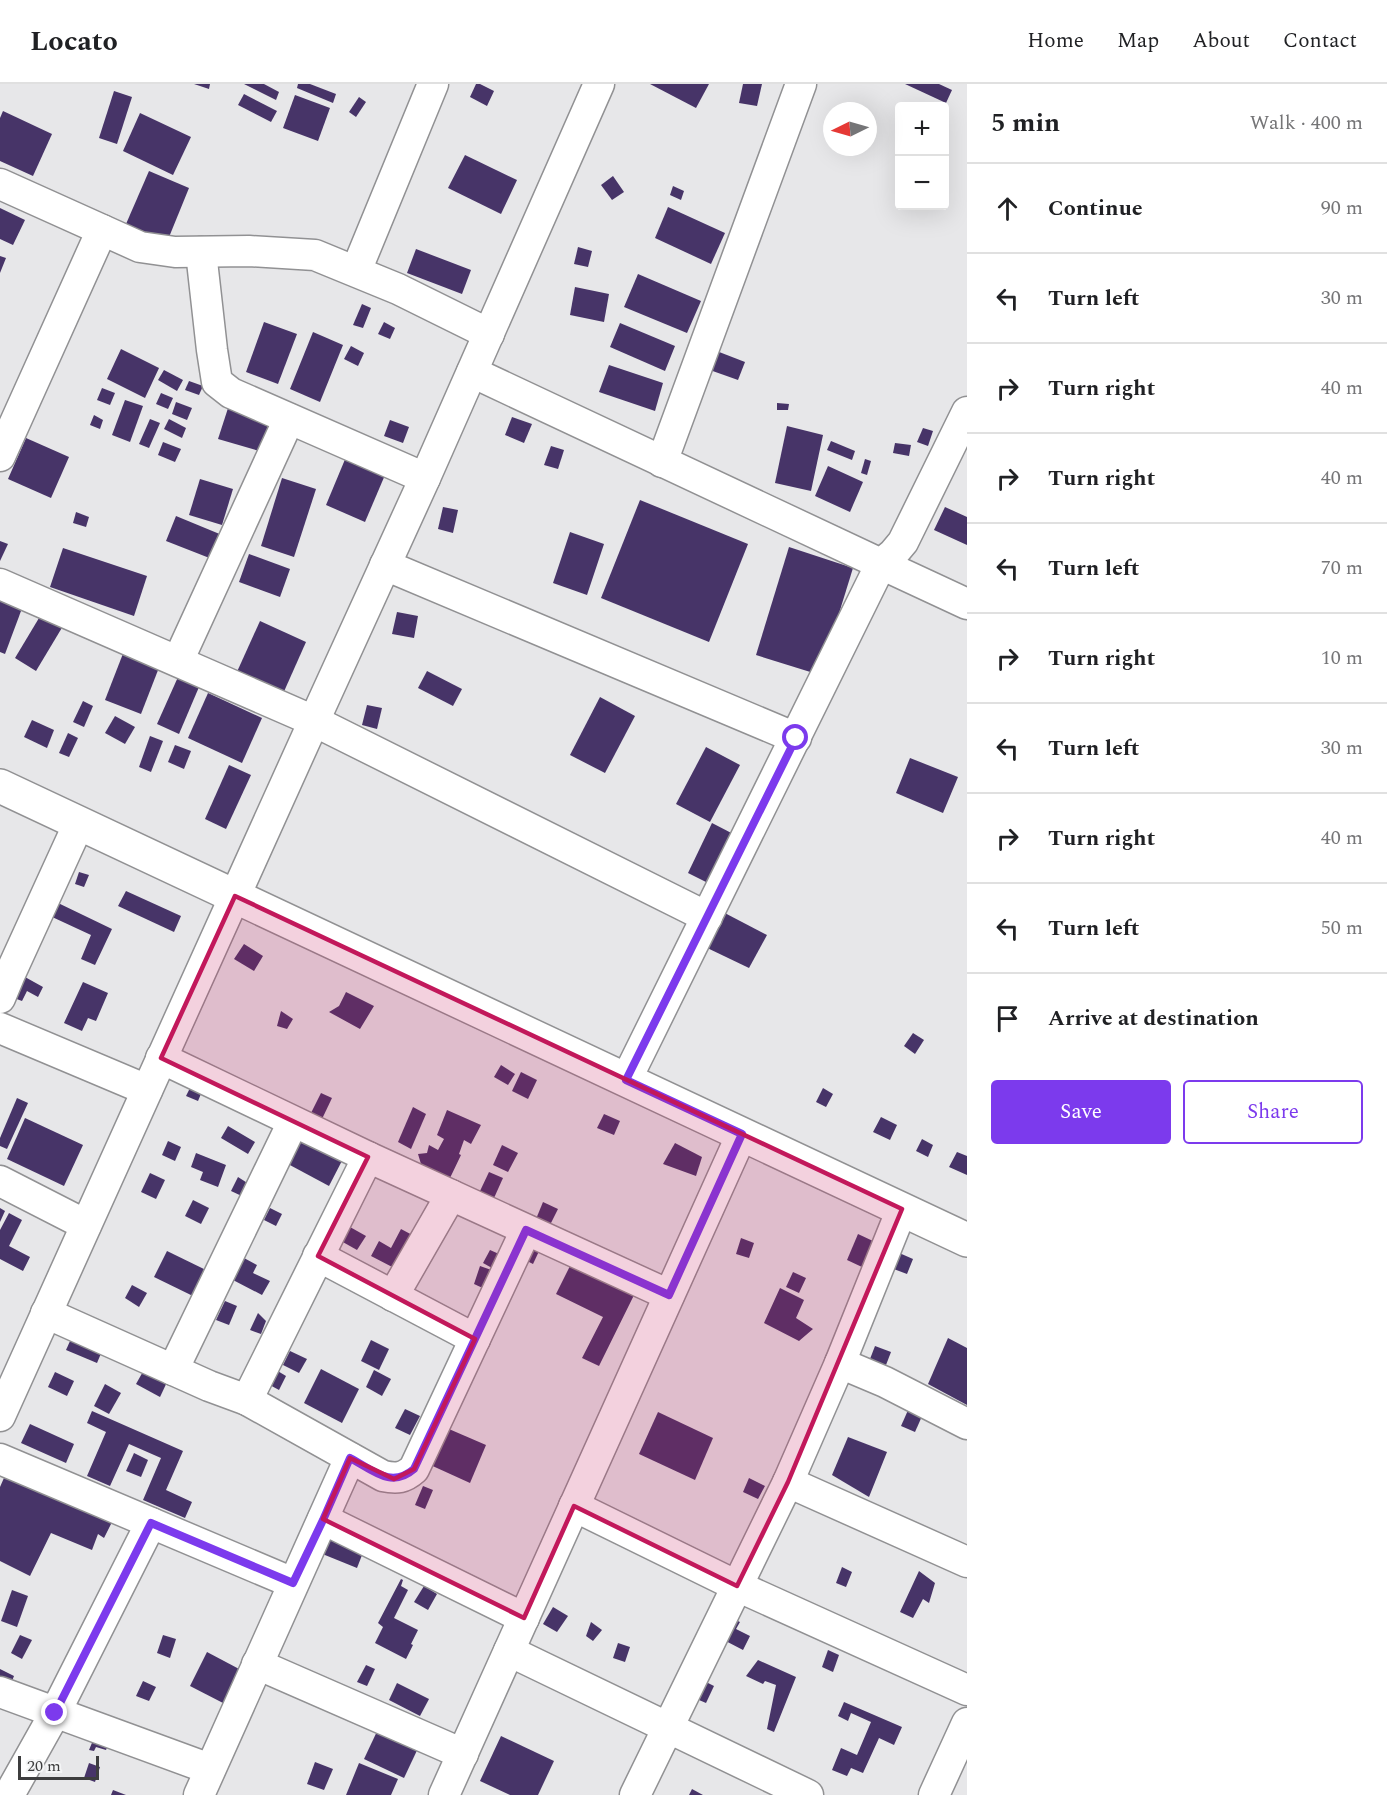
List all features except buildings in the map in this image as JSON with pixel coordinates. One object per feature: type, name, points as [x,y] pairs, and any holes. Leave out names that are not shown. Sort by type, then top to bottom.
[{"type":"street","points":[[356,271],[433,84]]},
{"type":"street","points":[[0,1416],[425,478],[599,84]]},
{"type":"street","points":[[662,462],[801,84]]},
{"type":"street","points":[[0,184],[140,247],[175,252],[249,251],[315,255],[398,289],[489,334]]},
{"type":"street","points":[[0,456],[102,230]]},
{"type":"street","points":[[201,252],[217,382],[231,393],[425,478]]},
{"type":"street","points":[[472,372],[967,604]]},
{"type":"street","points":[[626,1080],[881,564],[903,542],[967,412]]},
{"type":"street","points":[[178,662],[289,419]]},
{"type":"street","points":[[385,565],[796,738]]},
{"type":"street","points":[[0,584],[314,721],[707,917]]},
{"type":"street","points":[[0,786],[967,1240]]},
{"type":"street","points":[[3,980],[79,823]]},
{"type":"street","points":[[0,1028],[147,1090]]},
{"type":"street","points":[[161,1058],[368,1157],[669,1295]]},
{"type":"street","points":[[172,1370],[293,1122]]},
{"type":"street","points":[[444,1795],[742,1134]]},
{"type":"street","points":[[247,1400],[368,1157]]},
{"type":"street","points":[[0,1181],[86,1225]]},
{"type":"street","points":[[393,1296],[451,1195]]},
{"type":"street","points":[[635,1795],[788,1482],[840,1363],[902,1209]]},
{"type":"street","points":[[46,1313],[172,1370],[247,1400],[383,1476],[394,1479],[405,1477],[414,1469],[526,1230]]},
{"type":"street","points":[[318,1256],[475,1339]]},
{"type":"street","points":[[840,1363],[967,1424]]},
{"type":"street","points":[[0,1692],[55,1713],[204,1782],[350,1458]]},
{"type":"street","points":[[0,1459],[293,1583]]},
{"type":"street","points":[[788,1482],[967,1562]]},
{"type":"street","points":[[574,1506],[737,1586],[967,1690]]},
{"type":"street","points":[[323,1520],[524,1618]]},
{"type":"street","points":[[9,1795],[55,1713],[151,1523]]},
{"type":"street","points":[[509,1651],[808,1795]]},
{"type":"street","points":[[257,1664],[463,1754]]},
{"type":"street","points":[[934,1795],[967,1723]]},
{"type":"highlighted area","points":[[235,896],[902,1209],[788,1482],[737,1586],[574,1506],[524,1618],[323,1519],[350,1458],[394,1479],[414,1469],[475,1339],[318,1256],[368,1157],[161,1058]]},
{"type":"route","points":[[55,1713],[151,1523],[293,1583],[350,1458],[383,1476],[394,1479],[405,1477],[414,1469],[526,1230],[669,1295],[742,1134],[626,1080],[796,738]]}]
